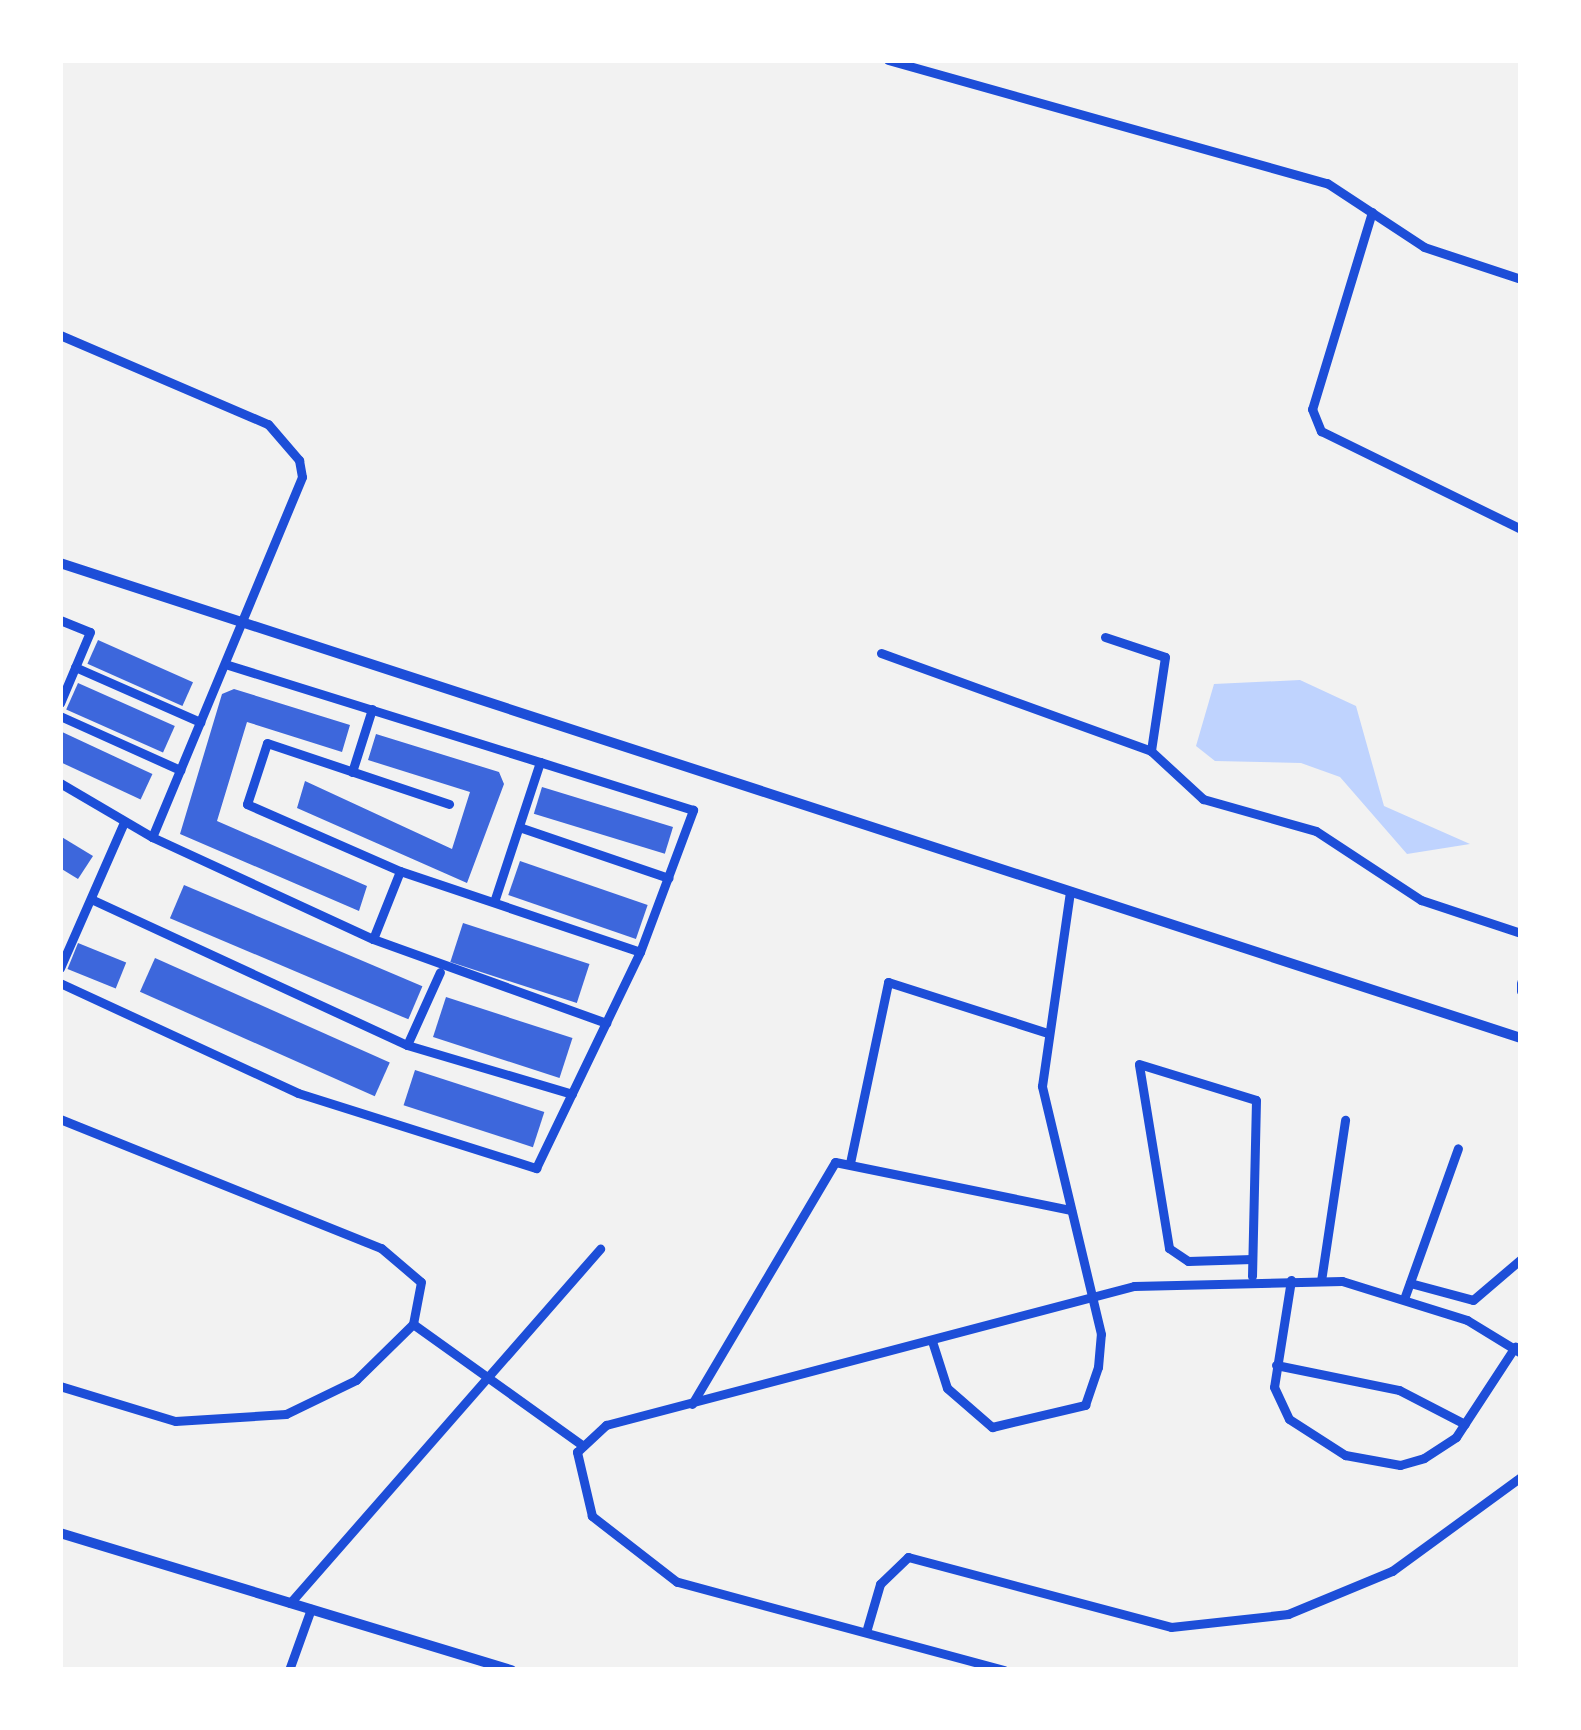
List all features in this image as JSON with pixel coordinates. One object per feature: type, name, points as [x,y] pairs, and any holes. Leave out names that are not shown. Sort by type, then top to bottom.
[{"type":"street","points":[[888,60],[1327,183],[1424,247],[1521,279]]},
{"type":"street","points":[[1372,212],[1312,409],[1321,431],[1521,529]]},
{"type":"street","points":[[60,335],[288,441],[302,477],[152,836]]},
{"type":"street","points":[[60,563],[1520,1032]]},
{"type":"street","points":[[60,620],[90,632],[60,703]]},
{"type":"street","points":[[1106,637],[1165,657],[1151,751]]},
{"type":"street","points":[[881,653],[1151,751],[1203,799],[1316,831],[1421,900],[1521,933]]},
{"type":"street","points":[[60,983],[298,1093],[536,1168],[640,952],[693,810],[225,664]]},
{"type":"street","points":[[75,667],[200,722]]},
{"type":"street","points":[[352,772],[372,710]]},
{"type":"street","points":[[60,716],[180,770]]},
{"type":"street","points":[[449,804],[267,743],[248,804],[400,871],[640,952]]},
{"type":"street","points":[[494,902],[540,761]]},
{"type":"street","points":[[60,782],[124,822],[440,972],[606,1023]]},
{"type":"street","points":[[60,968],[124,822]]},
{"type":"street","points":[[519,826],[669,878]]},
{"type":"street","points":[[373,939],[400,871]]},
{"type":"street","points":[[932,1341],[965,1411],[992,1427],[1052,1419],[1084,1405],[1098,1367],[1093,1296],[1042,1086],[1045,1032],[1070,891]]},
{"type":"street","points":[[91,898],[407,1045],[572,1094]]},
{"type":"street","points":[[407,1045],[440,972]]},
{"type":"street","points":[[850,1163],[888,982],[1045,1032]]},
{"type":"street","points":[[1252,1259],[1188,1261],[1169,1248],[1139,1064],[1256,1100],[1252,1276]]},
{"type":"street","points":[[60,1119],[381,1247],[421,1282],[412,1324],[356,1380],[286,1414],[175,1421],[60,1386]]},
{"type":"street","points":[[1321,1281],[1345,1120]]},
{"type":"street","points":[[1404,1299],[1458,1148]]},
{"type":"street","points":[[692,1404],[812,1192],[835,1162],[1071,1210]]},
{"type":"street","points":[[290,1603],[494,1382],[600,1250]]},
{"type":"street","points":[[1410,1283],[1473,1300],[1521,1259]]},
{"type":"street","points":[[1004,1670],[677,1582],[592,1516],[575,1482],[582,1444],[606,1424],[1093,1296],[1252,1276],[1321,1281],[1404,1299],[1518,1350],[1465,1424],[1400,1466],[1345,1455],[1289,1419],[1276,1365],[1291,1280]]},
{"type":"street","points":[[412,1324],[582,1444]]},
{"type":"street","points":[[1276,1365],[1378,1383],[1465,1424]]},
{"type":"street","points":[[866,1632],[880,1584],[908,1557],[1171,1627],[1288,1614],[1392,1571],[1521,1477]]},
{"type":"street","points":[[60,1533],[512,1670]]},
{"type":"street","points":[[289,1670],[311,1609]]},
{"type":"water","points":[[1300,680],[1356,706],[1384,806],[1470,844],[1407,854],[1340,777],[1301,763],[1215,761],[1196,746],[1214,684]]},
{"type":"building","points":[[98,640],[193,682],[182,706],[87,664]]},
{"type":"building","points":[[78,683],[175,726],[163,753],[66,709]]},
{"type":"building","points":[[234,689],[350,725],[342,752],[247,722],[217,821],[367,886],[359,911],[180,834],[222,694]]},
{"type":"building","points":[[60,731],[152,774],[141,799],[60,762]]},
{"type":"building","points":[[376,734],[499,772],[504,784],[467,883],[297,808],[305,781],[452,849],[470,792],[368,760]]},
{"type":"building","points":[[542,787],[673,827],[665,854],[534,814]]},
{"type":"building","points":[[60,836],[93,856],[78,879],[60,868]]},
{"type":"building","points":[[520,861],[648,905],[636,939],[508,895]]},
{"type":"building","points":[[184,885],[422,986],[408,1019],[170,918]]},
{"type":"building","points":[[463,923],[589,964],[577,1003],[450,962]]},
{"type":"building","points":[[78,943],[126,962],[116,988],[68,969]]},
{"type":"building","points":[[155,958],[390,1063],[375,1096],[140,992]]},
{"type":"building","points":[[446,997],[572,1038],[560,1078],[433,1037]]},
{"type":"building","points":[[415,1070],[544,1112],[533,1147],[404,1105]]}]
